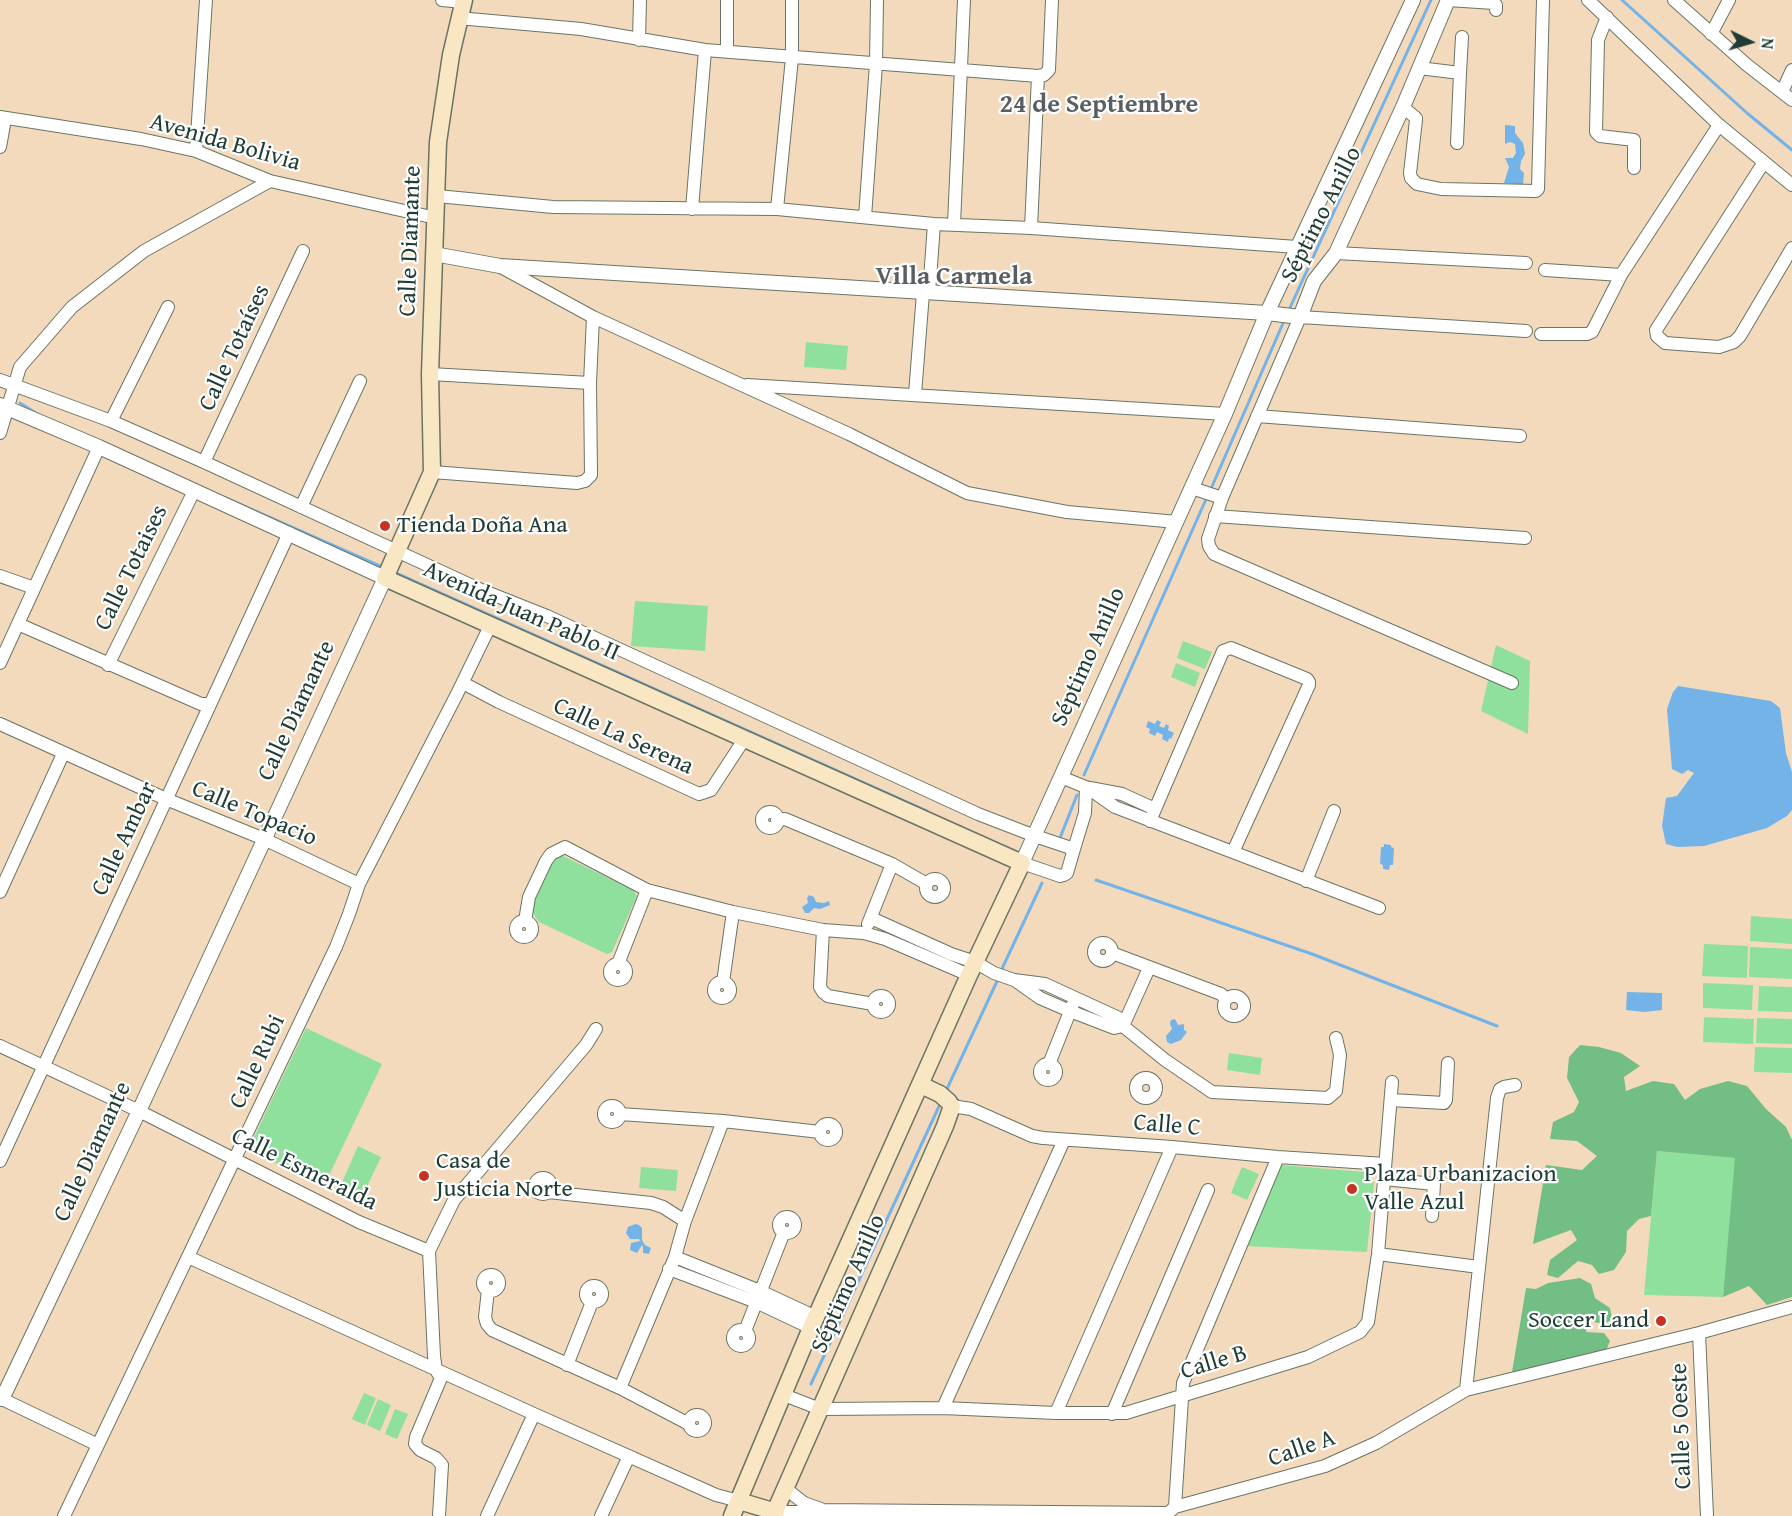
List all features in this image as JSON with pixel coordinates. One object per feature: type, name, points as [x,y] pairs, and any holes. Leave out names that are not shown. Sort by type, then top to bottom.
[{"type":"main road","name":"Calle Diamante","points":[[390,566],[432,472],[430,374],[438,142],[442,109],[462,7]]},
{"type":"main road","name":"Avenida Juan Pablo II","points":[[390,566],[490,626],[1022,862]]},
{"type":"main road","name":"Séptimo Anillo","points":[[736,1509],[813,1323],[1022,862]]},
{"type":"main road","points":[[921,1084],[947,1101]]},
{"type":"main road","name":"Séptimo Anillo","points":[[775,1514],[945,1126],[947,1101]]},
{"type":"main road","points":[[736,1509],[775,1514]]},
{"type":"street","points":[[196,151],[206,0]]},
{"type":"street","points":[[442,0],[462,7],[580,30],[705,50],[1038,76],[1044,75],[1049,70],[1052,0]]},
{"type":"street","points":[[639,40],[640,0]]},
{"type":"street","points":[[727,0],[727,51]]},
{"type":"street","points":[[777,209],[792,58],[792,0]]},
{"type":"street","points":[[865,217],[876,64],[877,0]]},
{"type":"street","points":[[954,224],[964,0]]},
{"type":"street","name":"Séptimo Anillo","points":[[1022,862],[1177,522],[1206,493],[1257,416],[1283,315],[1297,247],[1413,0]]},
{"type":"street","points":[[1448,0],[1494,3],[1496,10]]},
{"type":"street","name":"Séptimo Anillo","points":[[1448,0],[1403,107],[1336,253],[1283,315],[1225,414],[1206,493],[1215,516],[1208,539],[1214,554],[1512,683]]},
{"type":"street","points":[[1403,107],[1416,118],[1410,173],[1411,178],[1417,184],[1442,189],[1536,191],[1543,0]]},
{"type":"street","points":[[1588,0],[1719,125],[1792,185]]},
{"type":"street","points":[[1674,0],[1711,34],[1792,100]]},
{"type":"street","points":[[1711,34],[1729,0]]},
{"type":"street","points":[[1607,18],[1598,40],[1596,132],[1600,136],[1634,140],[1634,168]]},
{"type":"street","points":[[1457,142],[1462,37]]},
{"type":"street","points":[[692,209],[705,50]]},
{"type":"street","points":[[1419,68],[1460,73]]},
{"type":"street","points":[[1782,92],[1792,70]]},
{"type":"street","points":[[1031,228],[1038,76]]},
{"type":"street","points":[[0,147],[2,118]]},
{"type":"street","name":"Avenida Bolivia","points":[[2,118],[141,139],[196,151],[270,181],[436,218]]},
{"type":"street","points":[[1541,334],[1590,334],[1621,275],[1719,125]]},
{"type":"street","points":[[1764,162],[1656,330],[1657,336],[1665,343],[1719,347],[1734,342],[1740,336],[1792,249]]},
{"type":"street","points":[[0,433],[4,407],[20,367],[72,307],[144,251],[270,181]]},
{"type":"street","points":[[437,196],[553,207],[777,209],[934,224],[1031,228],[1297,247]]},
{"type":"street","points":[[915,394],[934,224]]},
{"type":"street","name":"Calle Totaíses","points":[[204,462],[303,251]]},
{"type":"street","points":[[1336,253],[1526,263]]},
{"type":"street","points":[[434,254],[500,266],[1526,331]]},
{"type":"street","points":[[500,266],[593,317],[849,434],[967,493],[1067,512],[1177,522]]},
{"type":"street","points":[[1545,270],[1621,275]]},
{"type":"street","points":[[111,421],[168,307]]},
{"type":"street","points":[[432,472],[577,483],[585,481],[591,475],[590,383],[593,317]]},
{"type":"street","points":[[430,374],[590,383]]},
{"type":"street","points":[[0,380],[111,421],[301,507],[390,566],[479,589],[547,616],[978,814],[1074,849]]},
{"type":"street","points":[[301,507],[360,381]]},
{"type":"street","points":[[740,384],[1225,414]]},
{"type":"street","name":"Avenida Juan Pablo II","points":[[4,407],[99,447],[289,533],[390,566]]},
{"type":"street","points":[[1257,416],[1520,436]]},
{"type":"street","points":[[0,663],[99,447]]},
{"type":"street","name":"Calle Totaises","points":[[108,665],[194,491]]},
{"type":"street","points":[[1215,516],[1525,538]]},
{"type":"street","name":"Calle Ambar","points":[[0,1161],[289,533]]},
{"type":"street","name":"Calle Diamante","points":[[1,1399],[139,1111],[390,566]]},
{"type":"street","points":[[0,576],[34,588]]},
{"type":"street","points":[[18,624],[201,704],[210,704]]},
{"type":"street","name":"Calle Rubi","points":[[64,1516],[336,947],[359,884],[490,626]]},
{"type":"street","points":[[1152,815],[1225,649],[1231,648],[1307,679],[1309,685],[1233,852]]},
{"type":"street","name":"Calle La Serena","points":[[463,683],[699,794],[711,790],[745,738]]},
{"type":"street","name":"Calle Topacio","points":[[0,724],[166,799],[264,839],[359,884]]},
{"type":"street","points":[[0,892],[63,754]]},
{"type":"street","points":[[1061,777],[1087,788],[1107,803],[1152,815],[1306,882],[1379,908]]},
{"type":"street","points":[[1022,862],[1060,876],[1067,873],[1085,813],[1087,788]]},
{"type":"street","points":[[1306,882],[1334,811]]},
{"type":"street","points":[[777,820],[785,819],[892,864],[927,884]]},
{"type":"street","points":[[525,921],[529,897],[546,861],[551,854],[566,848],[647,890],[733,912],[823,930],[864,933],[972,969],[1011,979],[1045,984],[1119,1018],[1123,1026],[1165,1060],[1212,1092],[1328,1098],[1336,1091],[1340,1054],[1336,1038]]},
{"type":"street","points":[[864,933],[892,864]]},
{"type":"street","points":[[618,964],[647,890]]},
{"type":"street","points":[[723,982],[733,912]]},
{"type":"street","points":[[871,918],[952,954],[972,969]]},
{"type":"street","points":[[823,930],[820,987],[823,992],[828,996],[873,1005]]},
{"type":"street","points":[[1112,953],[1221,994],[1226,999]]},
{"type":"street","points":[[1123,1026],[1149,968]]},
{"type":"street","points":[[1011,979],[1040,998],[1070,1011],[1114,1028],[1123,1026]]},
{"type":"street","points":[[1049,1064],[1075,997]]},
{"type":"street","points":[[439,1516],[442,1465],[436,1458],[420,1450],[415,1444],[441,1378],[436,1370],[429,1251],[454,1200],[586,1046],[596,1029]]},
{"type":"street","name":"Calle Esmeralda","points":[[0,1046],[139,1111],[359,1222],[429,1251]]},
{"type":"street","points":[[1152,1079],[1165,1060]]},
{"type":"street","points":[[1391,1100],[1444,1103],[1448,1063]]},
{"type":"street","name":"Calle B","points":[[820,1409],[943,1408],[1056,1413],[1126,1413],[1308,1357],[1360,1332],[1368,1322],[1378,1254],[1392,1082]]},
{"type":"street","points":[[1466,1390],[1497,1098],[1500,1089],[1515,1085]]},
{"type":"street","name":"Calle C","points":[[947,1101],[1032,1136],[1385,1164]]},
{"type":"street","points":[[620,1114],[723,1121],[820,1132]]},
{"type":"street","points":[[620,1388],[672,1263],[685,1221],[723,1121]]},
{"type":"street","points":[[943,1408],[1064,1140]]},
{"type":"street","points":[[1056,1413],[1172,1147]]},
{"type":"street","points":[[1171,1512],[1183,1383],[1278,1157]]},
{"type":"street","points":[[1384,1179],[1434,1184],[1432,1216]]},
{"type":"street","points":[[1112,1414],[1208,1190]]},
{"type":"street","points":[[548,1192],[651,1203],[663,1207],[685,1221]]},
{"type":"street","points":[[745,1331],[784,1232]]},
{"type":"street","points":[[1378,1254],[1479,1267]]},
{"type":"street","points":[[188,1257],[716,1495],[736,1509]]},
{"type":"street","points":[[672,1263],[758,1297],[813,1323]]},
{"type":"street","points":[[488,1290],[485,1317],[492,1330],[620,1388],[689,1424]]},
{"type":"street","points":[[567,1365],[592,1302]]},
{"type":"street","name":"Calle A","points":[[775,1514],[822,1510],[1171,1512],[1320,1468],[1377,1443],[1466,1390],[1699,1333],[1792,1307]]},
{"type":"street","name":"Calle 5 Oeste","points":[[1699,1333],[1707,1516]]},
{"type":"street","points":[[784,1395],[820,1409]]},
{"type":"street","points":[[1,1399],[98,1445]]},
{"type":"street","points":[[487,1516],[534,1414]]},
{"type":"street","points":[[601,1516],[629,1456]]},
{"type":"street","points":[[786,1489],[804,1503],[822,1510]]},
{"type":"green space","points":[[806,342],[848,346],[846,370],[804,367]]},
{"type":"green space","points":[[635,601],[708,606],[705,651],[631,646]]},
{"type":"green space","points":[[1183,641],[1212,652],[1205,669],[1177,658]]},
{"type":"green space","points":[[1496,645],[1530,661],[1528,734],[1481,711]]},
{"type":"green space","points":[[1176,663],[1200,673],[1195,687],[1171,677]]},
{"type":"green space","points":[[561,855],[633,890],[637,896],[612,952],[607,954],[539,922],[529,907],[555,856]]},
{"type":"green space","points":[[1751,916],[1792,919],[1792,944],[1750,941]]},
{"type":"green space","points":[[1704,944],[1748,946],[1747,978],[1702,976]]},
{"type":"green space","points":[[1750,947],[1792,949],[1792,979],[1749,977]]},
{"type":"green space","points":[[1703,983],[1753,985],[1752,1010],[1703,1008]]},
{"type":"green space","points":[[1759,986],[1792,987],[1792,1012],[1758,1011]]},
{"type":"green space","points":[[1704,1017],[1754,1019],[1753,1044],[1703,1042]]},
{"type":"green space","points":[[1757,1018],[1792,1019],[1792,1044],[1756,1043]]},
{"type":"green space","points":[[306,1028],[382,1064],[324,1186],[248,1150]]},
{"type":"green space","points":[[1580,1045],[1621,1053],[1640,1066],[1624,1077],[1626,1091],[1653,1081],[1674,1084],[1685,1100],[1700,1089],[1728,1081],[1747,1086],[1766,1109],[1786,1127],[1792,1140],[1792,1297],[1767,1305],[1749,1286],[1723,1297],[1735,1158],[1657,1151],[1651,1216],[1639,1219],[1627,1231],[1626,1252],[1614,1270],[1599,1274],[1592,1265],[1578,1261],[1558,1278],[1547,1275],[1550,1260],[1577,1240],[1571,1230],[1533,1244],[1546,1165],[1582,1170],[1597,1156],[1577,1141],[1550,1139],[1553,1122],[1574,1112],[1579,1102],[1567,1078],[1569,1057]]},
{"type":"green space","points":[[1755,1047],[1792,1048],[1792,1073],[1754,1072]]},
{"type":"green space","points":[[1229,1053],[1262,1058],[1260,1075],[1227,1070]]},
{"type":"green space","points":[[358,1146],[381,1157],[362,1197],[340,1187]]},
{"type":"green space","points":[[1657,1151],[1736,1158],[1723,1297],[1644,1295]]},
{"type":"green space","points":[[1280,1165],[1365,1172],[1374,1183],[1367,1252],[1245,1246]]},
{"type":"green space","points":[[641,1167],[678,1170],[676,1191],[639,1188]]},
{"type":"green space","points":[[1242,1167],[1259,1174],[1247,1200],[1231,1193]]},
{"type":"green space","points":[[1580,1278],[1591,1284],[1595,1298],[1610,1308],[1612,1319],[1605,1324],[1588,1321],[1586,1332],[1604,1333],[1610,1341],[1606,1351],[1512,1372],[1526,1288],[1536,1289],[1548,1283]]},
{"type":"green space","points":[[364,1393],[376,1398],[365,1425],[352,1419]]},
{"type":"green space","points":[[378,1399],[391,1405],[380,1431],[367,1425]]},
{"type":"green space","points":[[395,1409],[408,1414],[397,1439],[385,1434]]},
{"type":"water","points":[[1505,125],[1515,126],[1515,133],[1523,143],[1525,154],[1520,169],[1524,173],[1523,185],[1504,183],[1509,167],[1505,158],[1513,158],[1516,153],[1515,144],[1510,142],[1505,144]]},
{"type":"water","points":[[1678,686],[1771,701],[1780,708],[1786,753],[1792,772],[1792,810],[1787,816],[1767,828],[1704,846],[1677,847],[1666,844],[1662,826],[1666,798],[1677,796],[1694,773],[1688,770],[1682,774],[1672,769],[1667,709],[1673,692]]},
{"type":"water","points":[[1157,720],[1161,722],[1159,726],[1164,728],[1166,724],[1169,726],[1168,730],[1174,733],[1168,742],[1162,739],[1163,735],[1157,732],[1155,736],[1149,733],[1150,729],[1146,727],[1148,721],[1155,724]]},
{"type":"water","points":[[1384,844],[1394,848],[1393,865],[1390,865],[1389,870],[1383,869],[1383,865],[1380,864],[1381,847],[1384,847]]},
{"type":"water","points":[[809,895],[814,897],[816,902],[829,901],[830,905],[820,909],[814,908],[809,913],[805,913],[802,907],[808,903]]},
{"type":"water","points":[[1627,992],[1662,993],[1662,1010],[1644,1012],[1626,1010]]},
{"type":"water","points":[[1175,1019],[1178,1025],[1184,1024],[1184,1030],[1187,1032],[1181,1040],[1171,1044],[1167,1042],[1166,1036],[1172,1029],[1171,1020]]},
{"type":"water","points":[[635,1224],[642,1228],[642,1240],[651,1248],[649,1254],[643,1253],[642,1245],[637,1253],[630,1250],[631,1243],[640,1241],[630,1239],[626,1233],[628,1227]]},
{"type":"waterway","points":[[1288,312],[1431,0]]},
{"type":"waterway","points":[[1622,0],[1747,113],[1792,150]]},
{"type":"waterway","points":[[1210,491],[1284,321]]},
{"type":"waterway","points":[[20,403],[39,415]]},
{"type":"waterway","points":[[1084,775],[1207,497]]},
{"type":"waterway","points":[[226,498],[385,568]]},
{"type":"waterway","points":[[394,572],[927,811]]},
{"type":"waterway","points":[[1060,838],[1077,795]]},
{"type":"waterway","points":[[1096,880],[1312,954],[1497,1026]]},
{"type":"waterway","points":[[1001,971],[1042,883]]},
{"type":"waterway","points":[[946,1091],[999,977]]},
{"type":"waterway","points":[[811,1384],[941,1102]]},
{"type":"place","name":"Tienda Doña Ana","points":[[385,526]]},
{"type":"place","name":"Casa de Justicia Norte","points":[[424,1176]]},
{"type":"place","name":"Plaza Urbanizacion Valle Azul","points":[[1352,1189]]},
{"type":"place","name":"Soccer Land","points":[[1661,1321]]},
{"type":"district","name":"24 de Septiembre","points":[[1099,105]]},
{"type":"district","name":"Villa Carmela","points":[[954,277]]}]
